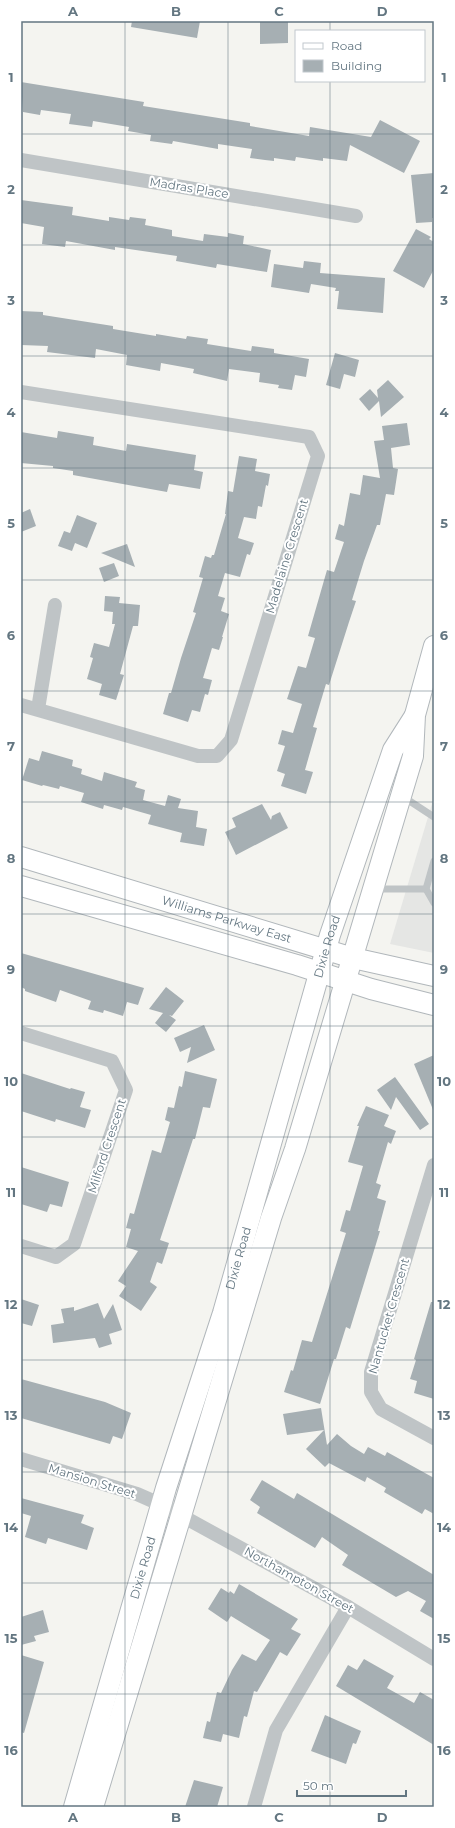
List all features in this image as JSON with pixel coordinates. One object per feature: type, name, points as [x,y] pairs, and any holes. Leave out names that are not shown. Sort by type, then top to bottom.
[{"type":"main road","name":"Dixie Road","points":[[93,1807],[271,1218],[295,1149],[374,889],[413,756],[415,715],[434,646]]},
{"type":"main road","name":"Dixie Road","points":[[74,1807],[162,1505],[223,1313],[319,972],[393,750],[415,715]]},
{"type":"main road","name":"Williams Parkway East","points":[[21,858],[353,958],[432,972]]},
{"type":"main road","name":"Williams Parkway East","points":[[21,886],[319,972],[371,989],[434,1005]]},
{"type":"street","name":"Madras Place","points":[[21,160],[356,216]]},
{"type":"street","name":"Madelaine Crescent","points":[[21,392],[309,437],[318,456],[231,740],[217,756],[198,756],[21,705]]},
{"type":"street","points":[[38,709],[55,605]]},
{"type":"street","name":"Milford Crescent","points":[[21,1033],[112,1061],[126,1090],[74,1244],[56,1257],[21,1246]]},
{"type":"street","name":"Nantucket Crescent","points":[[434,1165],[371,1372],[371,1392],[380,1409],[434,1438]]},
{"type":"street","name":"Mansion Street","points":[[21,1460],[137,1494],[162,1505]]},
{"type":"street","name":"Northampton Street","points":[[162,1505],[348,1607],[434,1659]]},
{"type":"street","points":[[254,1807],[276,1730],[348,1607]]},
{"type":"lane","points":[[401,795],[434,817]]},
{"type":"lane","points":[[434,860],[426,889],[434,903]]},
{"type":"lane","points":[[374,889],[426,889]]},
{"type":"shaded area","points":[[434,797],[434,953],[390,944]]},
{"type":"building","points":[[132,21],[200,21],[197,38],[131,27]]},
{"type":"building","points":[[260,22],[288,22],[288,43],[260,44]]},
{"type":"building","points":[[21,82],[144,102],[143,106],[250,123],[250,126],[309,136],[310,127],[371,137],[380,120],[420,141],[404,173],[350,145],[347,161],[323,158],[323,161],[296,157],[295,161],[274,158],[274,161],[250,158],[252,149],[218,144],[218,149],[173,141],[172,144],[150,141],[151,135],[128,131],[129,127],[93,121],[92,127],[69,124],[71,114],[41,110],[40,115],[23,112]]},
{"type":"building","points":[[434,173],[434,218],[432,218],[432,222],[416,223],[411,175]]},
{"type":"building","points":[[21,200],[73,207],[72,215],[109,221],[109,217],[129,220],[130,217],[146,219],[145,225],[172,230],[172,236],[203,241],[204,234],[228,237],[228,233],[244,236],[243,244],[271,250],[267,272],[217,264],[216,268],[176,261],[177,256],[115,247],[115,250],[66,241],[65,247],[42,244],[44,227],[21,223]]},
{"type":"building","points":[[416,229],[431,237],[429,239],[434,242],[434,269],[424,288],[393,271]]},
{"type":"building","points":[[304,261],[321,263],[320,273],[385,278],[383,313],[337,309],[339,291],[335,291],[336,288],[311,284],[309,293],[271,287],[274,264],[303,268]]},
{"type":"building","points":[[21,311],[43,312],[43,315],[113,326],[113,329],[156,336],[156,334],[186,339],[187,336],[208,339],[207,344],[251,351],[252,346],[274,349],[274,353],[309,359],[306,377],[295,375],[292,390],[278,388],[279,385],[259,382],[260,373],[229,369],[227,381],[193,373],[194,369],[161,363],[160,371],[126,365],[127,355],[96,349],[95,358],[47,352],[48,346],[21,345]]},
{"type":"building","points":[[335,353],[359,360],[355,377],[344,374],[340,389],[326,385]]},
{"type":"building","points":[[388,380],[404,397],[381,417],[379,401],[369,411],[359,399],[370,389],[378,398],[377,390]]},
{"type":"building","points":[[407,423],[410,445],[391,448],[393,468],[398,469],[394,495],[386,494],[380,525],[377,525],[364,561],[352,600],[356,601],[329,685],[326,684],[313,727],[317,728],[305,770],[313,772],[306,794],[281,786],[285,774],[277,771],[285,746],[278,744],[282,730],[293,733],[302,704],[287,699],[298,666],[306,668],[315,638],[308,636],[327,570],[334,572],[344,542],[335,539],[339,524],[344,526],[350,493],[360,495],[363,475],[380,478],[374,441],[384,440],[382,426]]},
{"type":"building","points":[[58,431],[94,437],[93,445],[126,451],[127,444],[196,455],[194,470],[203,472],[200,489],[169,484],[167,492],[73,475],[73,471],[53,468],[53,466],[21,463],[21,432],[57,438]]},
{"type":"building","points":[[239,456],[257,459],[255,471],[270,474],[268,486],[266,485],[262,507],[258,506],[256,519],[244,517],[238,538],[254,543],[250,555],[247,554],[240,577],[225,573],[218,596],[225,598],[221,611],[229,614],[219,650],[212,648],[203,678],[212,680],[208,695],[205,694],[200,712],[192,710],[188,722],[163,714],[196,613],[193,612],[203,578],[199,577],[205,556],[211,558],[212,555],[214,555],[226,514],[228,491],[233,492]]},
{"type":"building","points":[[30,509],[36,526],[21,532],[21,513]]},
{"type":"building","points":[[77,515],[97,523],[87,548],[75,543],[72,551],[58,546],[64,531],[70,533]]},
{"type":"building","points":[[127,544],[135,567],[101,553]]},
{"type":"building","points":[[114,563],[119,576],[104,582],[99,568]]},
{"type":"building","points":[[105,596],[120,597],[119,603],[140,605],[138,626],[133,626],[120,674],[124,675],[116,700],[99,695],[102,684],[87,679],[93,658],[90,657],[94,643],[109,647],[115,624],[112,624],[113,612],[104,611]]},
{"type":"building","points":[[42,751],[73,760],[72,766],[82,769],[81,774],[102,781],[104,772],[137,782],[135,787],[145,790],[143,800],[165,806],[168,795],[181,799],[178,808],[198,811],[196,827],[207,829],[204,846],[180,842],[182,833],[148,824],[151,815],[123,807],[122,810],[104,805],[103,809],[81,802],[84,793],[60,786],[59,789],[22,780],[29,758],[39,761]]},
{"type":"building","points":[[262,804],[271,820],[272,816],[280,812],[288,828],[236,855],[225,832],[236,827],[232,818]]},
{"type":"building","points":[[21,953],[144,988],[138,1005],[127,1002],[123,1016],[104,1010],[103,1013],[88,1009],[91,1001],[60,990],[56,1002],[25,991],[25,989],[21,987]]},
{"type":"building","points":[[166,987],[184,1001],[172,1016],[169,1015],[176,1020],[166,1032],[155,1023],[163,1013],[149,1009]]},
{"type":"building","points":[[204,1025],[215,1050],[187,1063],[191,1047],[180,1052],[174,1038]]},
{"type":"building","points":[[434,1055],[434,1112],[414,1064]]},
{"type":"building","points":[[185,1071],[217,1079],[210,1108],[203,1107],[195,1139],[193,1139],[160,1240],[169,1243],[162,1264],[157,1262],[150,1282],[157,1287],[141,1311],[119,1296],[126,1286],[118,1281],[138,1251],[126,1247],[131,1229],[126,1228],[130,1213],[134,1214],[152,1150],[161,1153],[170,1122],[165,1120],[168,1107],[174,1108],[179,1086],[182,1087]]},
{"type":"building","points":[[21,1073],[70,1089],[85,1092],[80,1107],[91,1110],[85,1128],[56,1119],[55,1122],[21,1111]]},
{"type":"building","points":[[395,1077],[429,1124],[420,1130],[396,1097],[391,1110],[377,1090]]},
{"type":"building","points":[[366,1106],[389,1115],[384,1126],[396,1131],[391,1144],[388,1142],[376,1183],[381,1185],[377,1198],[386,1201],[378,1231],[380,1231],[350,1329],[346,1327],[320,1404],[284,1392],[291,1370],[293,1371],[302,1340],[312,1342],[346,1233],[340,1231],[346,1210],[350,1211],[363,1166],[348,1162],[359,1126],[357,1126]]},
{"type":"building","points":[[21,1167],[69,1182],[62,1207],[50,1204],[47,1212],[21,1204]]},
{"type":"building","points":[[21,1299],[39,1305],[32,1326],[21,1323]]},
{"type":"building","points":[[431,1302],[434,1302],[434,1399],[414,1393],[417,1381],[410,1379],[416,1360],[414,1359]]},
{"type":"building","points":[[98,1303],[104,1319],[113,1304],[122,1330],[109,1334],[112,1344],[99,1348],[95,1338],[53,1343],[51,1325],[64,1323],[61,1309],[74,1307],[74,1311]]},
{"type":"building","points":[[21,1379],[105,1402],[131,1413],[122,1439],[113,1436],[110,1444],[21,1418]]},
{"type":"building","points":[[321,1408],[327,1445],[337,1434],[351,1446],[364,1454],[368,1447],[385,1456],[387,1452],[434,1478],[434,1514],[425,1509],[422,1514],[384,1492],[386,1488],[367,1477],[365,1482],[329,1463],[325,1467],[306,1449],[324,1430],[287,1435],[283,1414]]},
{"type":"building","points":[[262,1480],[294,1499],[297,1493],[434,1575],[434,1619],[420,1611],[426,1601],[408,1591],[396,1597],[342,1565],[348,1555],[322,1537],[315,1548],[257,1513],[260,1507],[250,1500]]},
{"type":"building","points":[[21,1498],[84,1515],[81,1523],[94,1528],[87,1550],[48,1538],[46,1544],[25,1537],[31,1516],[21,1513]]},
{"type":"building","points":[[239,1584],[298,1619],[291,1629],[301,1634],[287,1656],[280,1652],[257,1692],[254,1691],[247,1717],[244,1716],[239,1738],[223,1734],[221,1742],[203,1738],[207,1721],[210,1722],[217,1692],[221,1693],[232,1670],[242,1654],[256,1661],[270,1640],[231,1616],[227,1622],[208,1609],[221,1588],[234,1594]]},
{"type":"building","points":[[43,1610],[49,1632],[34,1636],[36,1641],[21,1645],[21,1617]]},
{"type":"building","points":[[21,1655],[44,1662],[24,1733],[21,1732]]},
{"type":"building","points":[[364,1659],[394,1676],[387,1688],[414,1703],[420,1692],[434,1700],[434,1745],[336,1686],[348,1665],[357,1670]]},
{"type":"building","points":[[325,1715],[361,1731],[356,1744],[353,1743],[346,1764],[311,1751]]},
{"type":"building","points":[[194,1780],[223,1787],[217,1807],[185,1807]]}]
